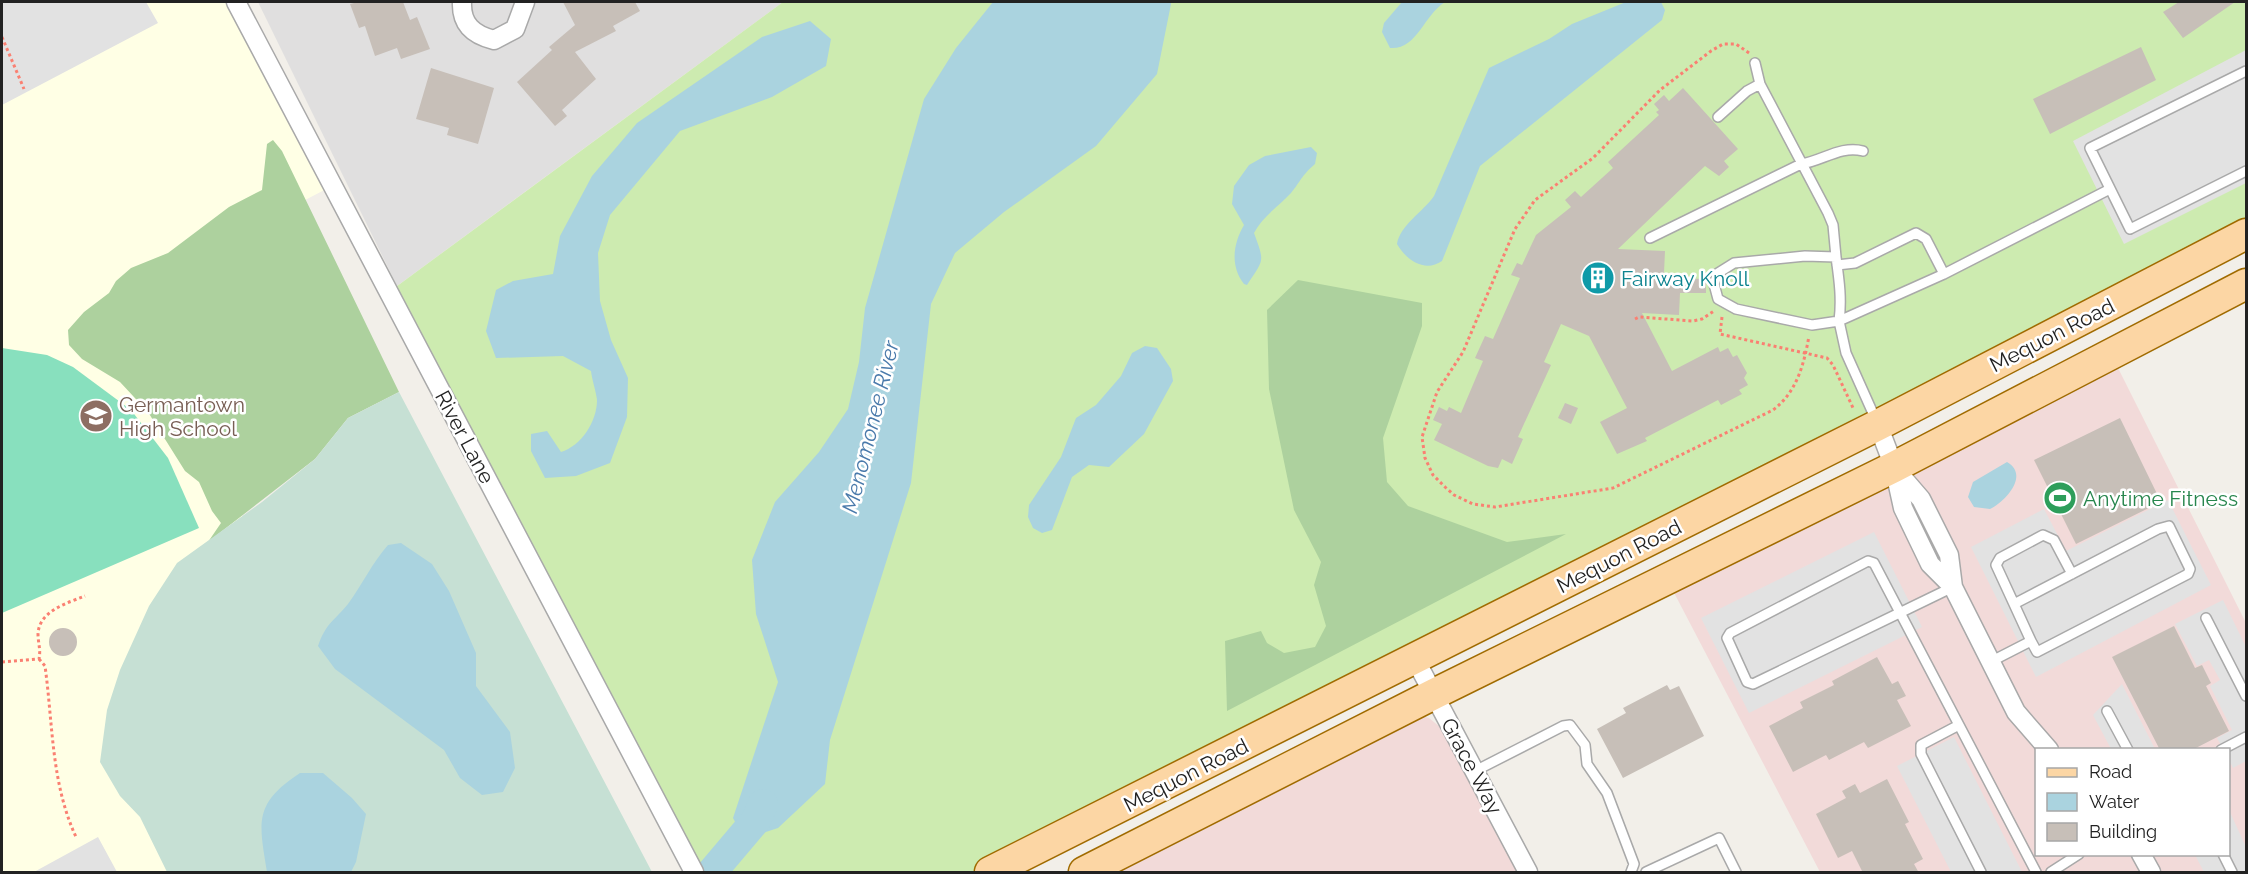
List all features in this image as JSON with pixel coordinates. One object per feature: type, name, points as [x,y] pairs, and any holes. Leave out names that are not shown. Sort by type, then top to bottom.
[{"type":"main road","name":"Mequon Road","points":[[990,873],[1415,659],[1866,417],[2247,234]]},
{"type":"main road","name":"Mequon Road","points":[[1084,873],[1434,694],[1894,467],[2247,284]]},
{"type":"main road","points":[[1058,838],[1076,873]]},
{"type":"street","name":"River Lane","points":[[236,2],[693,871]]},
{"type":"street","points":[[462,2],[468,27],[477,36],[494,40],[515,29],[525,2]]},
{"type":"street","points":[[1866,417],[1894,467],[1921,499],[1949,555],[1953,587],[2016,712],[2047,748]]},
{"type":"street","name":"Grace Way","points":[[1415,659],[1528,873]]},
{"type":"street","points":[[2142,856],[2151,873]]},
{"type":"lane","points":[[1755,63],[1760,84],[1833,225],[1841,294],[1839,321],[1846,353],[1866,417]]},
{"type":"lane","points":[[2247,71],[2090,148],[2130,229],[2247,171]]},
{"type":"lane","points":[[1718,117],[1747,91],[1760,84]]},
{"type":"lane","points":[[1650,238],[1801,164],[1815,162],[1846,149],[1863,151]]},
{"type":"lane","points":[[1944,274],[1926,239],[1916,233],[1855,263],[1805,256],[1734,263],[1718,273],[1714,284],[1718,299],[1736,309],[1812,325],[1839,321],[1944,274],[2110,189]]},
{"type":"lane","points":[[2014,604],[2072,574],[2158,529],[2169,526],[2190,569],[2188,574],[2037,652],[2031,641],[1996,565],[2000,558],[2043,535],[2054,540],[2072,574]]},
{"type":"lane","points":[[1953,587],[1900,612],[1753,684],[1747,682],[1727,638],[1730,633],[1868,561],[1874,563],[1900,612],[2036,873]]},
{"type":"lane","points":[[2206,618],[2247,696]]},
{"type":"lane","points":[[1990,662],[2031,641]]},
{"type":"lane","points":[[2107,711],[2127,748]]},
{"type":"lane","points":[[1475,771],[1563,726],[1570,725],[1585,745],[1587,764],[1607,793],[1634,864],[1631,873]]},
{"type":"lane","points":[[1959,725],[1922,745],[1921,754],[1981,873]]},
{"type":"lane","points":[[2224,748],[2247,737]]},
{"type":"lane","points":[[1646,873],[1719,838],[1736,873]]},
{"type":"lane","points":[[2051,873],[2077,856]]},
{"type":"lane","points":[[2224,856],[2232,873]]},
{"type":"path","points":[[2,37],[24,89]]},
{"type":"path","points":[[1755,63],[1746,49],[1736,44],[1723,44],[1711,51],[1660,90],[1593,158],[1535,200],[1515,229],[1463,352],[1437,392],[1422,437],[1425,458],[1433,475],[1454,495],[1473,504],[1495,507],[1612,488],[1773,410],[1784,402],[1793,388],[1806,353],[1812,325]]},
{"type":"path","points":[[1635,319],[1639,317],[1693,321],[1702,319],[1713,310],[1724,318],[1720,334],[1806,353],[1831,361],[1866,417]]},
{"type":"path","points":[[39,659],[41,647],[38,635],[41,622],[56,609],[85,596]]},
{"type":"path","points":[[2,662],[39,659]]},
{"type":"path","points":[[39,659],[45,666],[51,740],[60,792],[76,837]]},
{"type":"shaded area","name":"Germantown High School","points":[[2,2],[236,2],[332,186],[125,294],[254,538],[196,872],[2,872]]},
{"type":"shaded area","points":[[2,2],[146,2],[158,23],[2,105]]},
{"type":"shaded area","points":[[258,2],[783,2],[397,286]]},
{"type":"shaded area","points":[[2246,50],[2246,183],[2124,244],[2073,141]]},
{"type":"shaded area","points":[[2114,360],[2246,623],[2246,872],[1820,872],[1670,585]]},
{"type":"shaded area","points":[[399,392],[652,872],[167,872],[140,817],[120,796],[100,762],[107,710],[120,670],[149,606],[177,563],[262,502],[315,459],[348,418]]},
{"type":"shaded area","points":[[2168,500],[2211,585],[2036,677],[1971,547],[2044,509],[2066,551]]},
{"type":"shaded area","points":[[1874,532],[1922,627],[1749,713],[1701,618]]},
{"type":"shaded area","points":[[2223,600],[2246,647],[2246,761],[2233,768],[2230,762],[2230,748],[2222,748],[2217,738],[2232,730],[2210,686],[2220,680],[2209,660],[2197,666],[2175,624]]},
{"type":"shaded area","points":[[2122,684],[2154,748],[2110,748],[2093,715]]},
{"type":"shaded area","points":[[1419,715],[1429,718],[1440,727],[1518,872],[1110,872]]},
{"type":"shaded area","points":[[1954,737],[2022,872],[1951,872],[1897,766]]},
{"type":"shaded area","points":[[2230,812],[2246,847],[2246,872],[2204,872],[2196,856],[2230,856]]},
{"type":"shaded area","points":[[98,837],[117,872],[34,872]]},
{"type":"green space","points":[[783,2],[2246,2],[2246,232],[990,872],[694,872],[389,292]]},
{"type":"green space","points":[[273,140],[282,151],[399,392],[348,418],[315,459],[208,542],[221,523],[212,511],[199,482],[185,471],[148,412],[120,382],[82,359],[69,345],[68,330],[84,312],[109,293],[116,281],[131,268],[168,253],[229,207],[262,190],[267,144]]},
{"type":"green space","points":[[1298,280],[1422,303],[1422,326],[1383,438],[1387,482],[1408,506],[1507,542],[1566,534],[1227,711],[1225,641],[1261,631],[1267,643],[1284,653],[1315,647],[1326,626],[1314,585],[1321,562],[1294,510],[1269,389],[1267,310]]},
{"type":"green space","points":[[2,348],[47,355],[73,367],[131,410],[168,458],[199,528],[2,613]]},
{"type":"water","points":[[993,2],[1171,2],[1171,4],[1157,74],[1096,146],[1004,212],[955,253],[931,304],[911,483],[830,740],[825,784],[778,828],[744,839],[733,818],[778,682],[756,614],[752,560],[775,502],[819,452],[848,409],[859,362],[865,308],[924,99],[956,48]]},
{"type":"water","points":[[1402,2],[1445,2],[1437,8],[1407,44],[1390,48],[1382,32],[1384,23]]},
{"type":"water","points":[[1626,2],[1661,2],[1665,10],[1662,20],[1480,166],[1442,261],[1429,266],[1416,263],[1405,255],[1397,244],[1399,237],[1434,196],[1489,68],[1549,39],[1572,24]]},
{"type":"water","points":[[810,21],[831,39],[826,66],[772,97],[680,131],[610,215],[598,253],[600,301],[611,340],[628,378],[627,417],[610,463],[576,476],[545,478],[531,451],[531,434],[547,431],[561,452],[581,439],[591,425],[596,408],[597,400],[591,371],[563,356],[496,358],[486,331],[496,290],[513,281],[553,274],[560,236],[592,176],[637,123],[762,37]]},
{"type":"water","points":[[1311,147],[1317,153],[1315,164],[1254,233],[1261,260],[1247,285],[1244,284],[1235,262],[1235,247],[1244,225],[1232,204],[1234,186],[1249,165],[1265,156]]},
{"type":"water","points":[[1145,346],[1157,348],[1171,369],[1173,381],[1144,434],[1109,467],[1089,465],[1072,477],[1052,530],[1042,533],[1033,528],[1028,517],[1029,505],[1061,457],[1076,418],[1096,405],[1121,376],[1132,353]]},
{"type":"water","points":[[2007,462],[2016,474],[2013,488],[2002,501],[1990,509],[1974,507],[1968,497],[1973,482]]},
{"type":"water","points":[[401,543],[432,564],[449,591],[476,653],[476,686],[510,732],[515,768],[503,792],[482,795],[460,778],[444,750],[335,669],[318,646],[327,627],[348,604],[382,552],[388,545]]},
{"type":"water","points":[[300,773],[323,773],[352,798],[366,814],[356,862],[351,872],[267,872],[262,840],[263,815],[274,795]]},
{"type":"building","points":[[403,2],[410,20],[417,17],[430,49],[401,59],[397,48],[375,56],[365,26],[359,28],[350,4]]},
{"type":"building","points":[[563,2],[635,2],[640,11],[613,26],[616,31],[575,52],[596,79],[562,110],[567,116],[555,126],[517,82],[552,50],[549,47],[575,25]]},
{"type":"building","points":[[2179,2],[2235,2],[2183,38],[2163,12]]},
{"type":"building","points":[[2141,47],[2156,80],[2050,134],[2033,99]]},
{"type":"building","points":[[431,68],[494,88],[478,144],[447,135],[449,128],[416,119]]},
{"type":"building","name":"Fairway Knoll","points":[[1683,88],[1738,149],[1724,161],[1729,167],[1719,176],[1705,166],[1618,249],[1665,251],[1664,273],[1670,273],[1670,278],[1706,279],[1706,293],[1680,293],[1679,315],[1642,313],[1672,371],[1718,347],[1720,352],[1728,348],[1733,357],[1737,355],[1747,373],[1744,378],[1748,385],[1739,390],[1742,394],[1721,405],[1718,400],[1645,438],[1647,441],[1617,454],[1600,422],[1627,408],[1589,336],[1561,324],[1544,362],[1551,365],[1518,437],[1523,439],[1512,464],[1502,459],[1498,468],[1488,466],[1434,440],[1442,424],[1433,420],[1439,407],[1447,411],[1449,407],[1461,413],[1483,361],[1475,358],[1485,336],[1493,339],[1520,278],[1511,275],[1517,263],[1522,265],[1536,235],[1571,207],[1565,200],[1575,191],[1581,197],[1613,168],[1608,162],[1659,115],[1656,112],[1659,110],[1654,104],[1664,95],[1669,101]]},
{"type":"building","points":[[1565,403],[1578,408],[1571,424],[1558,418]]},
{"type":"building","points":[[2120,418],[2161,502],[2076,544],[2034,460]]},
{"type":"building","points":[[2174,626],[2195,668],[2202,665],[2211,683],[2206,686],[2229,731],[2196,748],[2159,748],[2112,657]]},
{"type":"building","points":[[63,628],[73,632],[77,642],[73,652],[63,656],[53,652],[49,642],[53,632]]},
{"type":"building","points":[[1877,657],[1892,684],[1898,681],[1906,696],[1897,700],[1911,726],[1868,748],[1864,742],[1829,760],[1826,755],[1793,772],[1769,726],[1803,708],[1800,702],[1834,685],[1832,681]]},
{"type":"building","points":[[1667,685],[1670,690],[1679,686],[1704,736],[1623,778],[1597,729],[1626,713],[1623,708]]},
{"type":"building","points":[[1887,779],[1909,822],[1905,824],[1923,859],[1914,864],[1919,873],[1863,873],[1852,851],[1838,858],[1816,814],[1846,798],[1842,791],[1855,784],[1860,793]]},
{"type":"waterway","name":"Menomonee River","points":[[712,872],[756,820],[763,804]]},
{"type":"place","name":"Fairway Knoll","points":[[1598,278]]},
{"type":"place","name":"Germantown High School","points":[[96,416]]},
{"type":"place","name":"Anytime Fitness","points":[[2060,498]]}]
